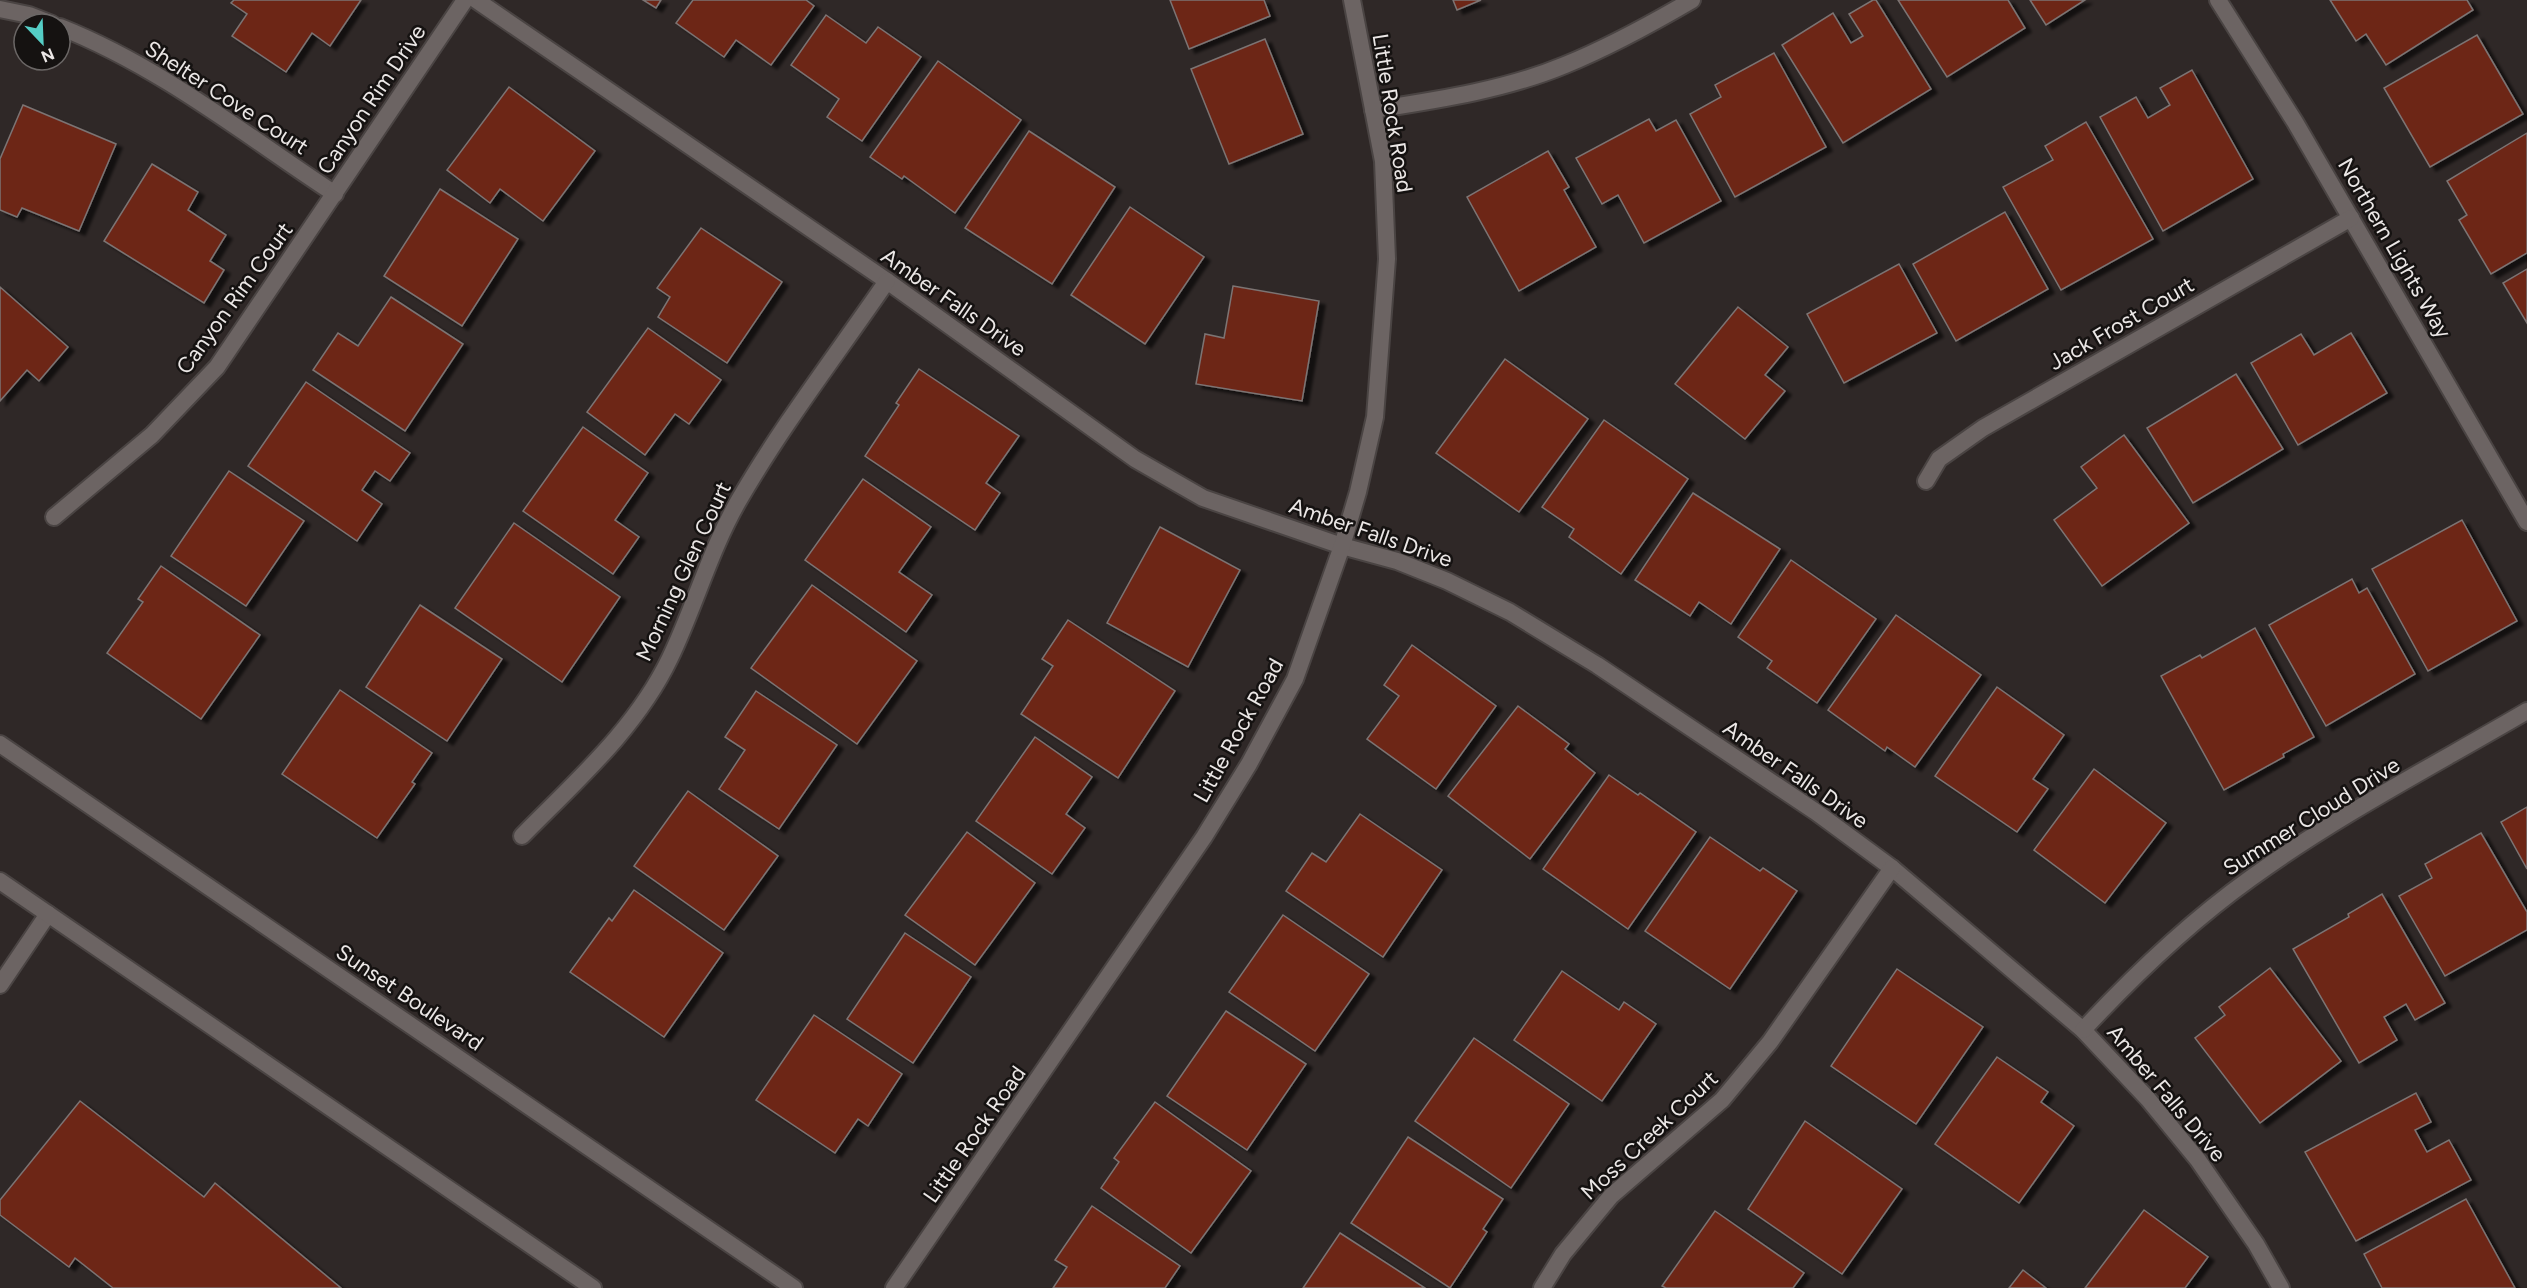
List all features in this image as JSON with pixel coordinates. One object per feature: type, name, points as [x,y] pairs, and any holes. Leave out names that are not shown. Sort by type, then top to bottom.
[{"type":"street","name":"Canyon Rim Drive","points":[[335,194],[465,0]]},
{"type":"street","name":"Amber Falls Drive","points":[[476,0],[887,281],[1135,459],[1203,498],[1342,546],[1397,561],[1447,581],[1510,612],[1597,665],[1816,812],[1892,868],[2083,1030],[2148,1099],[2198,1160],[2256,1244],[2282,1288]]},
{"type":"street","name":"Little Rock Road","points":[[894,1288],[1204,837],[1249,764],[1295,679],[1342,546],[1358,492],[1375,417],[1387,259],[1383,161],[1352,0]]},
{"type":"street","points":[[1373,110],[1468,92],[1564,66],[1623,38],[1692,0]]},
{"type":"street","name":"Northern Lights Way","points":[[2218,0],[2295,122],[2527,522]]},
{"type":"street","name":"Shelter Cove Court","points":[[72,32],[179,87],[335,194]]},
{"type":"street","name":"Canyon Rim Court","points":[[54,517],[152,435],[217,367],[335,194]]},
{"type":"street","name":"Jack Frost Court","points":[[1926,482],[1939,459],[1983,428],[2351,218]]},
{"type":"street","name":"Morning Glen Court","points":[[522,836],[607,750],[643,705],[670,659],[719,537],[739,501],[799,407],[887,281]]},
{"type":"street","name":"Summer Cloud Drive","points":[[2083,1030],[2120,992],[2216,904],[2251,878],[2304,841],[2527,711]]},
{"type":"street","name":"Sunset Boulevard","points":[[0,744],[794,1288]]},
{"type":"street","name":"Moss Creek Court","points":[[1542,1288],[1563,1254],[1611,1196],[1722,1100],[1743,1075],[1770,1042],[1892,868]]},
{"type":"street","points":[[0,881],[593,1288]]},
{"type":"street","points":[[0,985],[48,914]]},
{"type":"building","points":[[234,0],[361,0],[330,46],[312,33],[286,72],[232,36],[247,14],[231,3]]},
{"type":"building","points":[[643,0],[661,0],[656,8]]},
{"type":"building","points":[[693,0],[806,0],[814,6],[771,65],[736,40],[724,57],[676,23]]},
{"type":"building","points":[[1170,0],[1264,0],[1270,16],[1189,49]]},
{"type":"building","points":[[1453,0],[1481,0],[1457,10]]},
{"type":"building","points":[[1876,0],[1931,89],[1843,143],[1782,45],[1833,13],[1851,43],[1863,36],[1849,14]]},
{"type":"building","points":[[1898,0],[2008,0],[2025,28],[1947,77]]},
{"type":"building","points":[[2030,0],[2085,0],[2046,25]]},
{"type":"building","points":[[2330,0],[2467,0],[2473,10],[2386,65],[2366,34],[2356,41]]},
{"type":"building","points":[[826,15],[866,43],[878,27],[921,57],[862,141],[827,117],[839,99],[791,65]]},
{"type":"building","points":[[2477,35],[2523,114],[2430,167],[2384,88]]},
{"type":"building","points":[[1265,39],[1303,134],[1229,164],[1191,69]]},
{"type":"building","points":[[1774,53],[1826,147],[1735,197],[1690,114],[1721,97],[1715,85]]},
{"type":"building","points":[[938,61],[1021,120],[955,213],[904,176],[902,179],[870,157]]},
{"type":"building","points":[[2192,70],[2253,179],[2163,231],[2100,117],[2136,97],[2148,118],[2170,105],[2160,88]]},
{"type":"building","points":[[509,87],[595,151],[543,221],[500,189],[490,203],[447,170]]},
{"type":"building","points":[[23,105],[116,144],[79,231],[22,208],[17,217],[0,210],[0,159]]},
{"type":"building","points":[[1649,119],[1656,131],[1676,120],[1721,201],[1644,243],[1618,195],[1602,204],[1576,158]]},
{"type":"building","points":[[2086,122],[2153,239],[2061,290],[2003,187],[2053,160],[2045,146]]},
{"type":"building","points":[[1029,131],[1115,187],[1052,284],[965,228]]},
{"type":"building","points":[[2527,133],[2527,253],[2491,274],[2459,220],[2467,215],[2447,181]]},
{"type":"building","points":[[1548,151],[1569,187],[1564,190],[1596,247],[1519,291],[1467,197]]},
{"type":"building","points":[[152,164],[198,192],[188,210],[226,235],[210,261],[224,270],[204,303],[104,241]]},
{"type":"building","points":[[440,189],[518,239],[462,326],[384,276]]},
{"type":"building","points":[[1130,207],[1204,257],[1145,344],[1071,295]]},
{"type":"building","points":[[2005,212],[2048,289],[1956,341],[1913,264]]},
{"type":"building","points":[[701,228],[782,282],[727,363],[658,317],[670,297],[657,288]]},
{"type":"building","points":[[1899,264],[1937,333],[1844,383],[1807,314]]},
{"type":"building","points":[[2527,269],[2527,323],[2503,283]]},
{"type":"building","points":[[1233,286],[1319,301],[1302,401],[1196,384],[1205,334],[1224,338]]},
{"type":"building","points":[[0,287],[68,347],[39,381],[27,370],[0,401]]},
{"type":"building","points":[[391,297],[463,344],[405,431],[313,370],[338,333],[358,346]]},
{"type":"building","points":[[1738,307],[1788,347],[1765,375],[1785,391],[1745,439],[1675,384]]},
{"type":"building","points":[[648,328],[721,380],[689,424],[675,414],[645,455],[587,412]]},
{"type":"building","points":[[2351,333],[2387,393],[2298,445],[2251,363],[2301,334],[2314,355]]},
{"type":"building","points":[[1505,359],[1588,419],[1519,512],[1436,453]]},
{"type":"building","points":[[919,369],[1019,436],[986,483],[1000,493],[975,530],[865,456],[899,405],[896,403]]},
{"type":"building","points":[[2236,374],[2283,449],[2193,503],[2147,428]]},
{"type":"building","points":[[306,382],[410,453],[390,481],[375,471],[362,490],[382,504],[357,541],[248,466]]},
{"type":"building","points":[[1604,420],[1688,479],[1621,574],[1569,537],[1574,529],[1542,507]]},
{"type":"building","points":[[583,427],[648,473],[615,520],[639,537],[613,574],[523,511]]},
{"type":"building","points":[[2124,435],[2189,523],[2102,586],[2054,520],[2097,488],[2081,467]]},
{"type":"building","points":[[229,471],[304,521],[246,606],[171,556]]},
{"type":"building","points":[[863,479],[931,527],[899,572],[932,595],[906,632],[805,560]]},
{"type":"building","points":[[1693,493],[1780,549],[1731,624],[1699,602],[1690,616],[1635,580]]},
{"type":"building","points":[[2462,520],[2517,621],[2428,671],[2372,569]]},
{"type":"building","points":[[514,523],[620,597],[562,682],[455,608]]},
{"type":"building","points":[[1160,527],[1240,570],[1188,667],[1107,623]]},
{"type":"building","points":[[1791,560],[1876,619],[1817,703],[1767,668],[1772,661],[1738,637]]},
{"type":"building","points":[[161,566],[260,635],[201,719],[107,653],[143,602],[138,599]]},
{"type":"building","points":[[2352,579],[2359,593],[2367,588],[2415,674],[2326,726],[2269,625]]},
{"type":"building","points":[[812,585],[917,661],[857,744],[751,668]]},
{"type":"building","points":[[420,605],[502,659],[447,741],[366,687]]},
{"type":"building","points":[[1896,615],[1981,675],[1915,767],[1887,747],[1885,751],[1828,710]]},
{"type":"building","points":[[1068,620],[1175,691],[1118,778],[1021,714],[1053,666],[1042,659]]},
{"type":"building","points":[[2255,628],[2314,737],[2283,754],[2284,757],[2224,790],[2161,676],[2200,655],[2202,658]]},
{"type":"building","points":[[1412,645],[1496,706],[1436,789],[1367,739],[1399,696],[1384,685]]},
{"type":"building","points":[[1997,687],[2064,735],[2033,779],[2048,789],[2017,832],[1935,776]]},
{"type":"building","points":[[340,690],[432,753],[412,782],[415,784],[377,838],[282,774]]},
{"type":"building","points":[[756,691],[837,745],[779,829],[719,789],[745,750],[725,737]]},
{"type":"building","points":[[1518,706],[1569,744],[1565,749],[1595,773],[1530,859],[1448,796]]},
{"type":"building","points":[[1035,737],[1092,777],[1066,814],[1085,828],[1052,874],[976,821]]},
{"type":"building","points":[[2094,769],[2166,823],[2105,903],[2034,850]]},
{"type":"building","points":[[1609,775],[1638,795],[1640,793],[1696,832],[1628,929],[1543,869]]},
{"type":"building","points":[[688,791],[778,856],[724,930],[634,866]]},
{"type":"building","points":[[2527,807],[2527,869],[2501,822]]},
{"type":"building","points":[[1360,814],[1442,870],[1383,957],[1286,891],[1312,853],[1326,862]]},
{"type":"building","points":[[967,832],[1035,883],[975,965],[905,915]]},
{"type":"building","points":[[2481,833],[2527,912],[2527,930],[2445,976],[2399,896],[2432,878],[2425,864]]},
{"type":"building","points":[[1710,837],[1760,871],[1763,868],[1797,891],[1730,989],[1645,931]]},
{"type":"building","points":[[634,890],[723,953],[664,1037],[570,972],[609,918],[612,921]]},
{"type":"building","points":[[2382,894],[2445,1003],[2415,1020],[2406,1004],[2384,1017],[2397,1040],[2359,1063],[2293,949],[2349,917],[2348,914]]},
{"type":"building","points":[[1283,915],[1369,974],[1315,1051],[1229,992]]},
{"type":"building","points":[[905,933],[971,977],[913,1063],[847,1019]]},
{"type":"building","points":[[2270,968],[2341,1061],[2260,1123],[2195,1038],[2225,1015],[2219,1007]]},
{"type":"building","points":[[1897,969],[1983,1027],[1916,1124],[1831,1066]]},
{"type":"building","points":[[1562,971],[1619,1010],[1624,1002],[1656,1024],[1602,1101],[1514,1040]]},
{"type":"building","points":[[1226,1011],[1306,1064],[1247,1150],[1167,1096]]},
{"type":"building","points":[[814,1015],[902,1074],[868,1126],[858,1119],[835,1153],[756,1100]]},
{"type":"building","points":[[1474,1038],[1569,1104],[1511,1188],[1415,1121]]},
{"type":"building","points":[[1997,1057],[2048,1092],[2041,1102],[2074,1126],[2019,1203],[1935,1144]]},
{"type":"building","points":[[2416,1093],[2431,1122],[2415,1130],[2427,1152],[2449,1140],[2471,1180],[2356,1241],[2305,1152]]},
{"type":"building","points":[[80,1101],[204,1197],[215,1183],[341,1288],[113,1288],[75,1258],[69,1267],[0,1215],[0,1200]]},
{"type":"building","points":[[1155,1102],[1251,1171],[1191,1253],[1101,1188],[1119,1162],[1114,1158]]},
{"type":"building","points":[[1805,1121],[1902,1189],[1842,1274],[1748,1209]]},
{"type":"building","points":[[1408,1137],[1503,1199],[1483,1229],[1487,1232],[1450,1288],[1351,1223]]},
{"type":"building","points":[[2466,1199],[2515,1288],[2382,1288],[2364,1254]]},
{"type":"building","points":[[1092,1206],[1180,1266],[1165,1288],[1053,1288],[1067,1267],[1055,1260]]},
{"type":"building","points":[[2144,1210],[2208,1257],[2185,1288],[2085,1288]]},
{"type":"building","points":[[1715,1211],[1804,1273],[1793,1288],[1666,1288],[1662,1286]]},
{"type":"building","points":[[1340,1233],[1425,1288],[1303,1288]]},
{"type":"building","points":[[2023,1270],[2046,1288],[2009,1288]]}]
